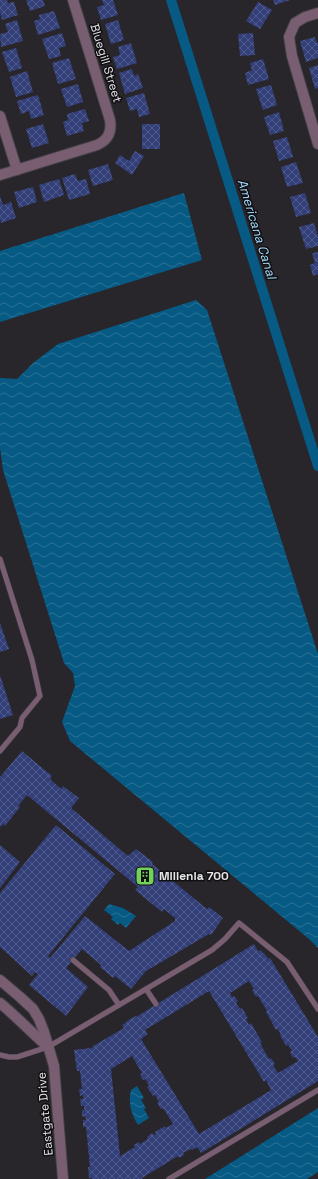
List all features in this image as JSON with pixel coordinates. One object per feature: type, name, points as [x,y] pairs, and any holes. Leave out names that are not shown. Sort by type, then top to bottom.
[{"type":"street","name":"Bluegill Street","points":[[17,170],[97,145],[104,141],[111,130],[110,120],[73,0]]},
{"type":"street","points":[[318,13],[305,17],[295,23],[289,37],[292,56],[318,144]]},
{"type":"street","points":[[0,116],[17,170],[0,175]]},
{"type":"street","name":"Eastgate Drive","points":[[0,980],[33,1009],[39,1019],[48,1047],[54,1066],[63,1179]]},
{"type":"street","points":[[0,1003],[14,1014],[48,1047]]},
{"type":"lane","points":[[0,559],[32,660],[40,696],[22,718],[20,727],[0,751]]},
{"type":"lane","points":[[0,1054],[9,1057],[17,1057],[48,1047],[212,950],[225,939],[239,923],[287,962],[318,1009]]},
{"type":"lane","points":[[73,960],[109,990],[119,1005]]},
{"type":"lane","points":[[146,989],[156,1004]]},
{"type":"lane","points":[[169,1179],[318,1090]]},
{"type":"water","points":[[184,193],[202,260],[0,322],[0,251]]},
{"type":"water","points":[[196,300],[207,310],[318,654],[318,948],[70,741],[62,722],[75,686],[73,673],[64,663],[3,470],[0,448],[0,378],[17,379],[33,363],[58,344]]},
{"type":"water","points":[[109,904],[123,908],[136,916],[126,928],[120,923],[118,925],[111,919],[113,917],[104,910]]},
{"type":"water","points":[[137,1086],[144,1098],[141,1100],[146,1108],[144,1109],[149,1118],[138,1125],[130,1103],[131,1090]]},
{"type":"water","points":[[318,1108],[318,1172],[307,1179],[205,1179]]},
{"type":"building","points":[[0,0],[7,0],[8,3],[14,2],[18,15],[2,20]]},
{"type":"building","points":[[26,0],[43,0],[45,6],[30,11]]},
{"type":"building","points":[[102,0],[113,0],[118,15],[101,20],[97,7],[104,5]]},
{"type":"building","points":[[273,0],[290,0],[275,5]]},
{"type":"building","points":[[258,2],[272,10],[260,29],[246,21]]},
{"type":"building","points":[[54,11],[60,28],[38,35],[34,21],[40,19],[39,15]]},
{"type":"building","points":[[17,20],[23,41],[1,47],[0,34],[8,32],[5,24]]},
{"type":"building","points":[[118,20],[124,40],[111,44],[105,24]]},
{"type":"building","points":[[62,33],[66,46],[59,48],[61,56],[49,59],[42,39]]},
{"type":"building","points":[[253,33],[255,55],[240,56],[238,34]]},
{"type":"building","points":[[315,37],[318,43],[318,58],[306,62],[300,41]]},
{"type":"building","points":[[131,43],[137,63],[117,69],[113,57],[120,55],[118,47]]},
{"type":"building","points":[[16,48],[22,68],[9,72],[2,52]]},
{"type":"building","points":[[69,58],[76,79],[58,84],[52,63]]},
{"type":"building","points":[[263,59],[269,79],[248,85],[245,73],[252,70],[250,63]]},
{"type":"building","points":[[318,65],[318,88],[315,89],[309,68]]},
{"type":"building","points":[[132,69],[134,76],[138,74],[143,88],[125,94],[119,73]]},
{"type":"building","points":[[27,71],[33,92],[16,97],[10,77]]},
{"type":"building","points":[[78,84],[83,102],[67,107],[61,89]]},
{"type":"building","points":[[271,85],[277,105],[263,110],[256,89]]},
{"type":"building","points":[[144,93],[150,114],[139,117],[137,109],[130,111],[126,98]]},
{"type":"building","points":[[38,95],[44,115],[31,119],[29,111],[21,114],[17,101]]},
{"type":"building","points":[[85,109],[89,121],[82,123],[84,131],[67,136],[63,122],[68,120],[67,114]]},
{"type":"building","points":[[279,112],[284,131],[270,135],[264,117]]},
{"type":"building","points":[[43,124],[49,143],[32,148],[26,129]]},
{"type":"building","points":[[142,124],[160,124],[160,149],[142,149]]},
{"type":"building","points":[[287,137],[293,157],[279,161],[273,141]]},
{"type":"building","points":[[135,151],[144,156],[132,175],[115,163],[120,155],[129,161]]},
{"type":"building","points":[[296,162],[303,183],[287,187],[281,167]]},
{"type":"building","points":[[108,164],[113,180],[93,186],[88,170]]},
{"type":"building","points":[[75,174],[78,181],[86,179],[90,194],[69,200],[62,178]]},
{"type":"building","points":[[59,179],[64,195],[44,202],[39,185]]},
{"type":"building","points":[[33,187],[37,202],[19,208],[14,192]]},
{"type":"building","points":[[305,193],[311,213],[296,217],[290,197]]},
{"type":"building","points":[[0,196],[3,205],[11,202],[16,218],[1,223]]},
{"type":"building","points":[[314,223],[318,237],[318,246],[306,249],[299,227]]},
{"type":"building","points":[[318,252],[318,274],[313,276],[310,265],[315,263],[312,253]]},
{"type":"building","points":[[0,623],[9,649],[0,652]]},
{"type":"building","points":[[0,675],[13,715],[0,719]]},
{"type":"building","name":"Millenia 700","points":[[22,751],[52,776],[50,779],[61,789],[63,786],[79,798],[71,808],[128,856],[136,849],[207,909],[209,907],[223,918],[211,935],[209,934],[146,971],[131,989],[115,976],[113,978],[100,967],[101,965],[82,949],[66,968],[88,987],[66,1016],[29,985],[38,974],[35,972],[32,976],[0,947],[0,893],[56,825],[115,874],[48,956],[50,958],[85,916],[129,951],[175,921],[175,918],[164,909],[162,912],[135,890],[138,887],[27,795],[18,806],[20,807],[5,826],[3,824],[0,827],[0,777]]},
{"type":"building","points":[[0,845],[20,862],[0,888]]},
{"type":"building","points":[[254,944],[258,951],[261,950],[268,959],[270,958],[318,1037],[318,1081],[201,1153],[197,1147],[192,1150],[191,1149],[183,1153],[184,1155],[179,1158],[178,1156],[142,1178],[143,1179],[89,1178],[88,1167],[90,1167],[86,1127],[83,1127],[83,1120],[86,1120],[85,1116],[82,1117],[82,1110],[84,1110],[84,1106],[81,1106],[80,1099],[83,1099],[83,1095],[80,1096],[79,1089],[82,1089],[80,1071],[77,1071],[74,1050],[93,1047],[124,1028],[122,1025],[135,1016],[136,1017]],"holes":[[[249,981],[254,989],[252,990],[256,997],[258,996],[276,1030],[278,1029],[286,1046],[288,1045],[292,1051],[290,1052],[293,1058],[295,1057],[298,1061],[278,1073],[273,1065],[275,1064],[271,1058],[269,1059],[260,1043],[262,1042],[251,1023],[249,1025],[246,1019],[248,1018],[242,1008],[240,1009],[236,1003],[238,1001],[234,996],[232,997],[230,993]],[[209,991],[264,1082],[266,1080],[271,1090],[199,1134],[141,1039],[148,1034],[145,1030]],[[132,1056],[142,1073],[140,1074],[143,1080],[145,1079],[149,1085],[147,1087],[153,1096],[155,1095],[159,1102],[157,1103],[161,1109],[163,1108],[173,1124],[166,1128],[165,1126],[155,1132],[156,1134],[154,1135],[152,1133],[147,1137],[148,1139],[140,1144],[139,1142],[134,1145],[135,1147],[120,1156],[111,1069]]]},
{"type":"waterway","name":"Americana Canal","points":[[171,0],[318,466]]},
{"type":"place","name":"Millenia 700","points":[[145,876]]}]
